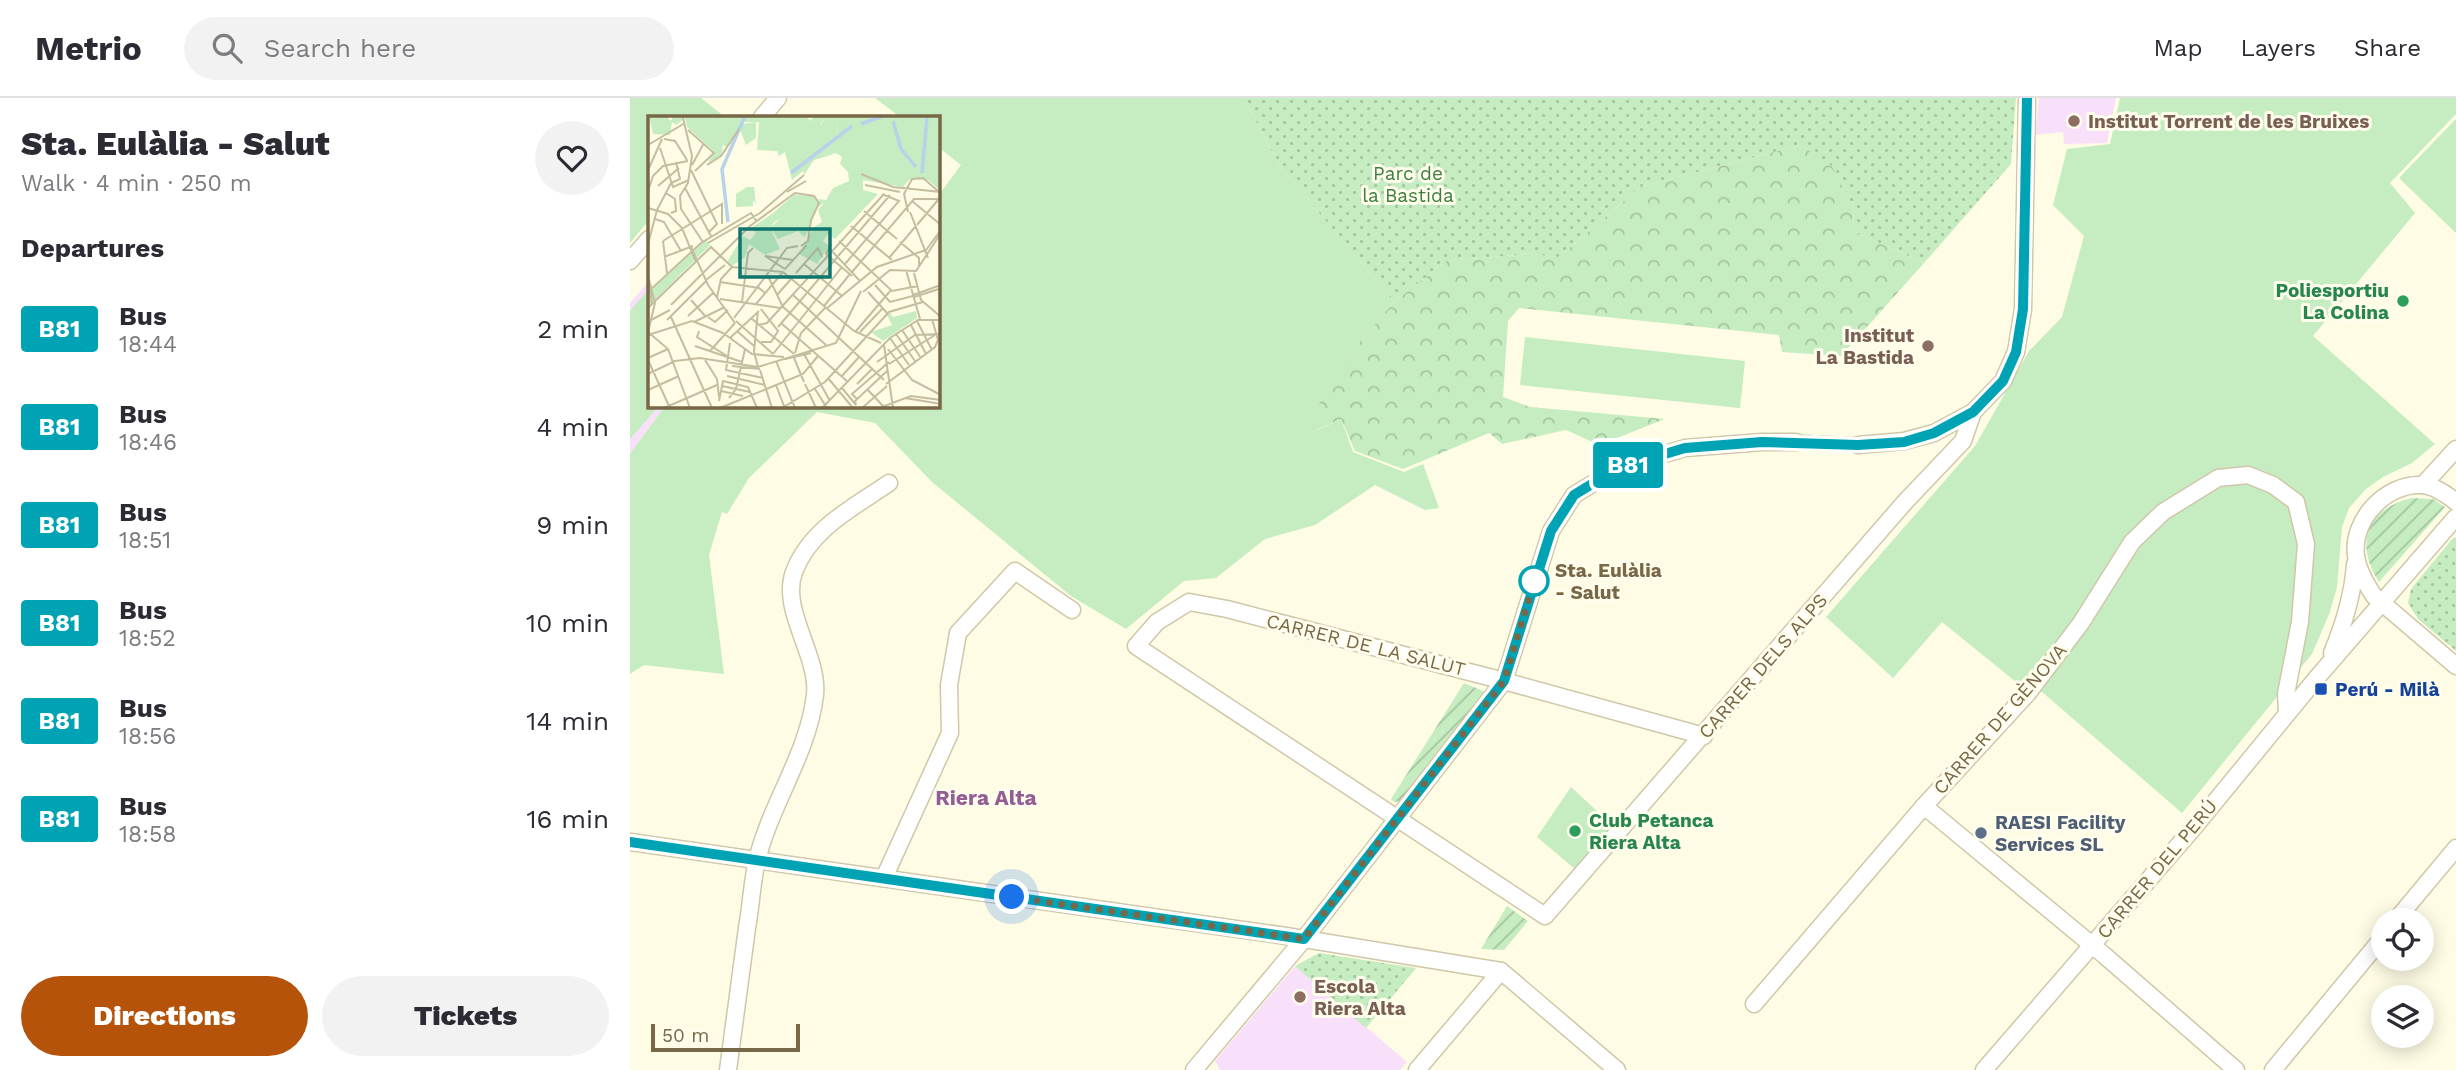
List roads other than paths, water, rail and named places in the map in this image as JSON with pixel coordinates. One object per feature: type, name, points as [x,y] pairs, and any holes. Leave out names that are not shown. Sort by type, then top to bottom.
[{"type":"street","points":[[763,116],[778,98]]},
{"type":"street","points":[[1858,445],[1904,442],[1934,433],[1973,412],[2003,381],[2016,352],[2023,309],[2027,98]]},
{"type":"street","points":[[630,261],[648,240]]},
{"type":"street","name":"CARRER DELS ALPS","points":[[1399,819],[1545,916],[1905,502],[1963,441],[1973,412]]},
{"type":"street","points":[[1199,1067],[1399,819],[1504,681],[1551,531],[1574,495],[1618,468],[1685,448],[1796,442]]},
{"type":"street","points":[[2456,449],[2423,485],[2436,488],[2456,502]]},
{"type":"street","name":"CARRER DE GÈNOVA","points":[[1754,1004],[1924,806],[2028,693],[2081,623],[2132,542],[2163,512],[2218,478],[2248,475],[2273,485],[2296,502],[2306,544],[2300,622],[2286,694],[2287,713]]},
{"type":"street","points":[[728,1070],[756,862],[800,752],[815,694],[811,664],[789,589],[807,546],[828,525],[889,483]]},
{"type":"street","name":"CARRER DEL PERÚ","points":[[2327,665],[2344,624],[2352,594],[2357,539],[2361,525],[2375,504],[2396,491],[2423,485]]},
{"type":"street","name":"CARRER DEL PERÚ","points":[[1984,1070],[2196,825],[2327,665],[2383,604],[2456,517]]},
{"type":"street","points":[[2356,556],[2366,585],[2383,604],[2456,666]]},
{"type":"street","points":[[884,878],[950,733],[949,685],[958,633],[1015,571],[1072,610]]},
{"type":"street","name":"CARRER DE LA SALUT","points":[[1399,819],[1136,646],[1157,622],[1189,602],[1227,609],[1504,681],[1704,736]]},
{"type":"street","points":[[1924,806],[2236,1070]]},
{"type":"street","points":[[630,842],[1304,939],[1501,971],[1617,1070]]},
{"type":"street","points":[[2406,908],[2456,848]]},
{"type":"street","points":[[2273,1070],[2371,952]]},
{"type":"street","points":[[1418,1070],[1501,971]]},
{"type":"tunnel","points":[[1796,442],[1858,445]]},
{"type":"place","name":"Institut Torrent de les Bruixes","points":[[2074,121]]},
{"type":"place","name":"Poliesportiu La Colina","points":[[2403,301]]},
{"type":"place","name":"Institut La Bastida","points":[[1928,346]]},
{"type":"place","name":"Sta. Eulàlia - Salut","points":[[1534,581]]},
{"type":"place","name":"Perú - Milà","points":[[2321,689]]},
{"type":"place","name":"Club Petanca Riera Alta","points":[[1575,831]]},
{"type":"place","name":"RAESI Facility Services SL","points":[[1981,833]]},
{"type":"place","name":"Escola Riera Alta","points":[[1300,997]]},
{"type":"district","name":"Riera Alta","points":[[986,797]]},
{"type":"park label","name":"Parc de la Bastida","points":[[1408,184]]}]
